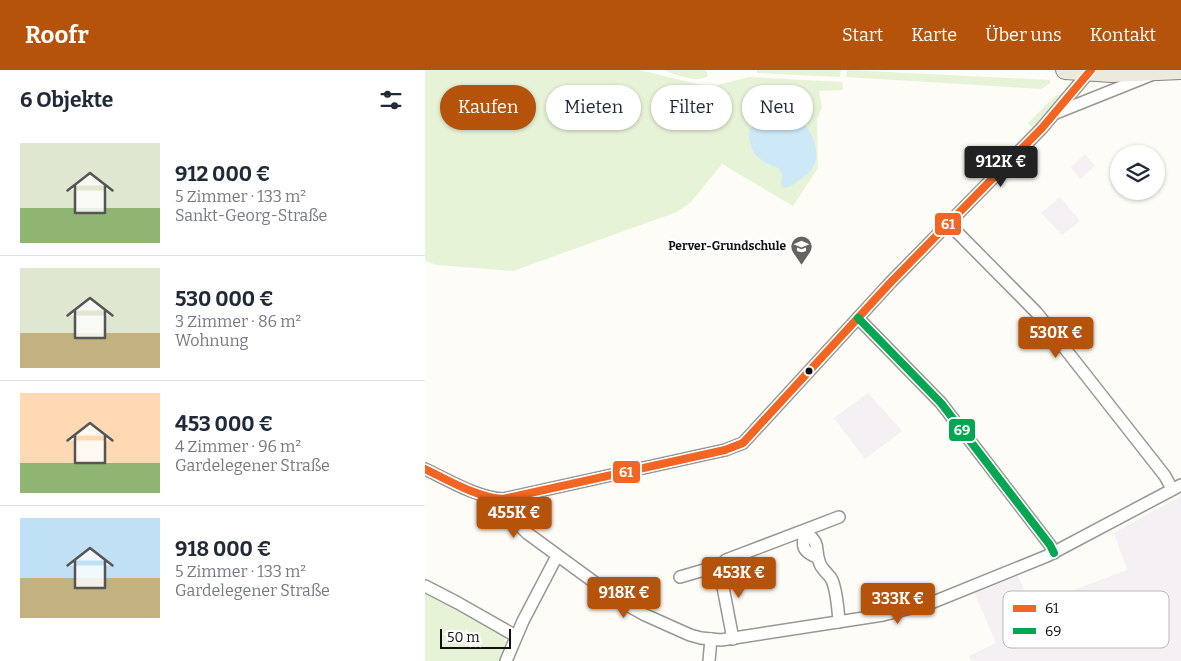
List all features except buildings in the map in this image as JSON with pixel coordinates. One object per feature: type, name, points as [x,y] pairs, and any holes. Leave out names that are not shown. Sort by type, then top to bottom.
[{"type":"main road","points":[[1065,70],[1111,74],[1172,71]]},
{"type":"street","points":[[425,469],[493,499],[503,500],[738,446],[751,435],[948,223],[1055,114],[1090,71]]},
{"type":"street","points":[[1055,114],[1172,71]]},
{"type":"street","points":[[493,499],[527,533],[631,608],[701,638],[733,639],[905,610],[931,603],[1054,553],[1177,487],[1165,476],[1037,313],[948,223]]},
{"type":"street","points":[[858,318],[941,403],[1050,544],[1054,553]]},
{"type":"street","points":[[714,572],[726,560],[839,517]]},
{"type":"street","points":[[805,531],[817,543],[821,567],[832,581],[839,622]]},
{"type":"street","points":[[506,661],[516,636],[557,556]]},
{"type":"street","points":[[680,577],[704,570],[714,572],[722,582],[733,639]]},
{"type":"street","points":[[425,586],[516,636]]},
{"type":"street","points":[[709,661],[711,639]]},
{"type":"shaded area","points":[[1085,154],[1095,166],[1080,179],[1071,167]]},
{"type":"shaded area","points":[[1060,197],[1080,221],[1062,235],[1041,213]]},
{"type":"shaded area","points":[[868,393],[902,431],[865,459],[834,418]]},
{"type":"shaded area","points":[[1181,496],[1181,661],[972,661],[969,656],[996,643],[974,592],[1017,574],[1024,591],[1003,591],[1003,648],[1169,648],[1169,591],[1071,591],[1127,570],[1114,533]]},
{"type":"green space","points":[[425,70],[639,70],[702,85],[651,85],[651,130],[732,130],[732,85],[718,85],[749,77],[842,82],[843,90],[819,91],[822,107],[817,120],[818,168],[793,206],[722,164],[691,202],[677,212],[513,271],[437,265],[425,261]]},
{"type":"green space","points":[[663,70],[705,70],[708,76],[692,79]]},
{"type":"green space","points":[[757,70],[841,70],[840,77],[757,73]]},
{"type":"green space","points":[[847,70],[1050,80],[1050,83],[1041,89],[846,77]]},
{"type":"green space","points":[[1060,94],[1061,96],[1034,130],[1028,123],[1055,96]]},
{"type":"green space","points":[[425,592],[504,636],[506,647],[502,661],[425,661]]},
{"type":"water","points":[[750,130],[808,130],[816,147],[816,156],[812,169],[795,183],[784,188],[781,185],[782,175],[780,170],[766,163],[753,152],[749,135]]},
{"type":"transit line","name":"61","points":[[425,469],[473,492],[503,499],[725,450],[743,443],[891,282],[1042,128],[1091,70]]},
{"type":"transit line","name":"69","points":[[858,318],[941,403],[1050,545],[1054,553]]},
{"type":"place","name":"Perver-Grundschule","points":[[802,265]]}]
